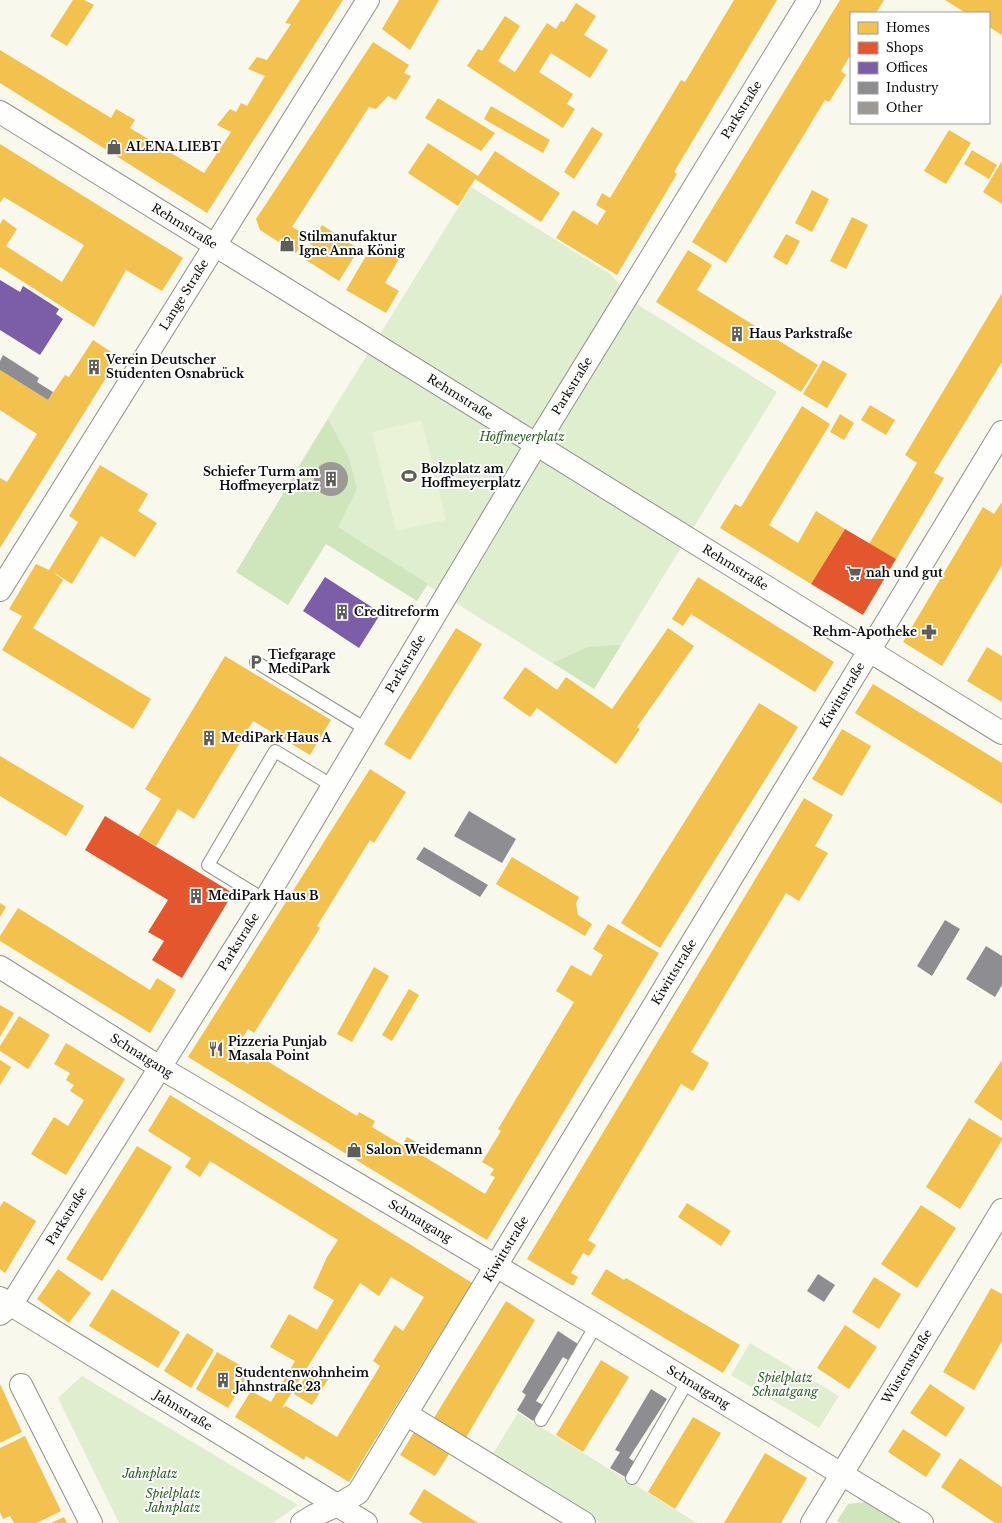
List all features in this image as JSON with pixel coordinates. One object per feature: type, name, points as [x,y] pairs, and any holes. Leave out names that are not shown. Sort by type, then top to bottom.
[{"type":"street","name":"Lange Straße","points":[[0,590],[368,0]]},
{"type":"street","name":"Parkstraße","points":[[4,1306],[161,1068],[265,900],[536,445],[809,0]]},
{"type":"street","name":"Rehmstraße","points":[[0,112],[1002,733]]},
{"type":"street","name":"Kiwittstraße","points":[[338,1505],[358,1492],[1002,432]]},
{"type":"street","name":"Schnatgang","points":[[0,967],[161,1068],[596,1325],[687,1382],[922,1523]]},
{"type":"street","name":"Wüstenstraße","points":[[812,1523],[1002,1210]]},
{"type":"street","name":"Jahnstraße","points":[[4,1306],[366,1523]]},
{"type":"street","points":[[21,1386],[91,1523]]},
{"type":"street","points":[[406,1414],[584,1523]]},
{"type":"street","points":[[302,1523],[313,1516],[338,1505]]},
{"type":"lane","points":[[256,662],[366,729]]},
{"type":"lane","points":[[265,900],[208,865],[275,751],[333,786]]},
{"type":"lane","points":[[541,1420],[596,1325]]},
{"type":"lane","points":[[632,1478],[687,1382]]},
{"type":"green space","name":"Hoffmeyerplatz","points":[[471,187],[610,274],[637,304],[777,392],[594,689],[281,494]]},
{"type":"green space","points":[[328,419],[349,458],[357,489],[338,527],[428,584],[417,601],[326,544],[288,605],[236,572]]},
{"type":"green space","name":"Bolzplatz am Hoffmeyerplatz","points":[[422,420],[446,520],[396,531],[372,432]]},
{"type":"green space","points":[[621,645],[594,689],[553,663],[588,647]]},
{"type":"green space","name":"Spielplatz Schnatgang","points":[[750,1343],[839,1396],[819,1428],[731,1375]]},
{"type":"green space","name":"Jahnplatz","points":[[82,1376],[298,1505],[273,1523],[119,1523],[58,1398]]},
{"type":"green space","points":[[518,1413],[697,1523],[600,1523],[491,1457]]},
{"type":"green space","points":[[865,1502],[901,1523],[841,1523],[837,1521],[848,1504]]},
{"type":"building: Homes","points":[[73,0],[84,0],[94,5],[67,46],[50,36]]},
{"type":"building: Homes","points":[[300,0],[343,0],[207,213],[0,83],[0,50],[111,118],[116,109],[135,120],[130,128],[204,173],[231,132],[217,125],[230,109],[236,112],[241,103],[247,106],[265,76],[248,69],[257,57],[267,60],[291,24],[285,23]]},
{"type":"building: Homes","points":[[399,0],[439,0],[410,50],[382,29]]},
{"type":"building: Homes","points":[[734,0],[777,0],[674,172],[677,174],[617,275],[556,238],[573,210],[597,225],[606,211],[596,205],[602,193],[610,198],[681,80],[685,82]]},
{"type":"building: Homes","points":[[840,0],[884,0],[877,12],[850,12],[850,56],[841,71],[846,75],[829,102],[825,100],[726,263],[692,242]]},
{"type":"building: Homes","points":[[945,0],[1002,0],[1002,35],[990,28],[990,12],[964,12]]},
{"type":"building: Homes","points":[[576,3],[596,16],[584,35],[608,50],[590,78],[551,53],[539,72],[573,94],[567,104],[575,109],[563,128],[467,66],[478,49],[482,51],[505,16],[520,26],[498,61],[515,72],[547,23],[556,29],[561,21],[564,22]]},
{"type":"building: Homes","points":[[373,42],[409,65],[404,73],[411,76],[396,100],[388,96],[376,109],[369,107],[292,227],[309,236],[296,253],[260,230],[256,219]]},
{"type":"building: Homes","points":[[438,98],[495,133],[481,151],[425,118]]},
{"type":"building: Homes","points":[[491,106],[550,140],[543,153],[484,119]]},
{"type":"building: Homes","points":[[592,127],[603,134],[574,179],[564,172]]},
{"type":"building: Homes","points":[[949,130],[971,143],[946,184],[924,171]]},
{"type":"building: Homes","points":[[428,143],[478,176],[495,151],[560,193],[541,222],[475,179],[458,206],[408,173]]},
{"type":"building: Homes","points":[[0,144],[183,258],[162,291],[126,270],[94,327],[0,267],[0,224],[3,219],[17,229],[6,246],[62,282],[84,245],[4,197],[0,203]]},
{"type":"building: Homes","points":[[972,150],[997,165],[989,179],[964,164]]},
{"type":"building: Homes","points":[[1002,161],[1002,204],[983,192]]},
{"type":"building: Homes","points":[[812,190],[829,199],[812,232],[795,223]]},
{"type":"building: Homes","points":[[852,217],[868,225],[846,269],[830,261]]},
{"type":"building: Homes","points":[[322,225],[359,249],[339,281],[306,260],[315,247],[310,244]]},
{"type":"building: Homes","points":[[786,234],[800,241],[787,265],[773,257]]},
{"type":"building: Homes","points":[[373,244],[399,259],[385,283],[399,291],[386,313],[346,290]]},
{"type":"building: Homes","name":"Haus Parkstraße","points":[[688,250],[712,265],[697,290],[818,365],[801,392],[656,302]]},
{"type":"building: Homes","points":[[1002,293],[1002,362],[934,473],[944,478],[896,559],[869,544],[917,463],[905,455]]},
{"type":"building: Homes","points":[[93,340],[119,357],[0,548],[0,478],[7,482],[37,434],[0,410],[0,370],[48,400],[65,375],[69,377]]},
{"type":"building: Homes","points":[[823,360],[847,374],[827,408],[803,394]]},
{"type":"building: Homes","points":[[870,405],[895,420],[886,435],[861,420]]},
{"type":"building: Homes","points":[[802,406],[830,424],[769,525],[798,543],[816,511],[845,529],[811,584],[720,528],[735,504],[741,507]]},
{"type":"building: Homes","points":[[840,414],[854,423],[844,440],[830,432]]},
{"type":"building: Homes","points":[[100,465],[148,494],[138,511],[157,523],[135,557],[101,536],[72,584],[53,572],[63,580],[33,628],[151,699],[133,729],[2,650],[22,616],[9,609],[36,564],[49,570],[78,522],[69,516]]},
{"type":"building: Homes","points":[[1002,502],[1002,565],[942,666],[903,642],[983,507],[994,514]]},
{"type":"building: Homes","points":[[698,577],[834,662],[815,692],[691,614],[683,626],[672,619]]},
{"type":"building: Homes","points":[[456,628],[482,644],[410,760],[384,744]]},
{"type":"building: Homes","points":[[668,628],[694,646],[637,727],[640,729],[616,764],[537,708],[530,717],[503,698],[525,667],[557,690],[566,677],[612,709]]},
{"type":"building: Homes","points":[[987,647],[1002,656],[1002,702],[967,681]]},
{"type":"building: Homes","name":"MediPark Haus A","points":[[225,656],[331,720],[310,755],[253,721],[194,819],[178,809],[156,846],[138,836],[161,799],[145,789]]},
{"type":"building: Homes","points":[[873,684],[1002,763],[1002,804],[855,713]]},
{"type":"building: Homes","points":[[759,703],[798,727],[660,948],[621,923]]},
{"type":"building: Homes","points":[[842,729],[871,746],[842,796],[812,779]]},
{"type":"building: Homes","points":[[0,756],[84,806],[66,836],[0,796]]},
{"type":"building: Homes","points":[[370,769],[406,792],[374,843],[370,840],[317,926],[320,928],[254,1033],[248,1029],[232,1054],[248,1064],[254,1053],[357,1116],[359,1112],[375,1121],[372,1127],[402,1145],[407,1137],[416,1142],[412,1149],[485,1194],[495,1177],[490,1175],[494,1169],[482,1162],[501,1131],[498,1129],[574,1002],[556,991],[571,965],[591,976],[603,955],[593,949],[608,924],[659,953],[487,1240],[188,1057]]},
{"type":"building: Homes","points":[[804,798],[833,815],[815,846],[828,853],[799,901],[786,893],[691,1052],[709,1063],[693,1091],[681,1084],[588,1240],[596,1245],[589,1256],[583,1253],[571,1273],[578,1277],[573,1286],[527,1259]]},
{"type":"building: Homes","points":[[512,857],[579,897],[576,903],[578,915],[592,924],[585,936],[496,884]]},
{"type":"building: Homes","points":[[0,903],[6,907],[0,917]]},
{"type":"building: Homes","points":[[18,908],[150,990],[157,978],[176,990],[150,1033],[0,941],[0,936]]},
{"type":"building: Homes","points":[[374,967],[389,976],[352,1042],[337,1034]]},
{"type":"building: Homes","points":[[409,989],[419,995],[392,1041],[382,1035]]},
{"type":"building: Homes","points":[[0,1005],[14,1013],[0,1037]]},
{"type":"building: Homes","points":[[19,1016],[50,1035],[28,1069],[0,1051],[0,1046]]},
{"type":"building: Homes","points":[[66,1043],[125,1079],[66,1175],[31,1154],[54,1117],[68,1126],[84,1100],[70,1091],[74,1085],[66,1080],[70,1073],[54,1064]]},
{"type":"building: Homes","points":[[0,1060],[11,1067],[0,1085]]},
{"type":"building: Homes","points":[[1002,1060],[1002,1121],[974,1102]]},
{"type":"building: Homes","points":[[170,1095],[472,1283],[349,1482],[306,1456],[304,1460],[235,1417],[251,1391],[271,1402],[295,1361],[270,1347],[289,1314],[317,1330],[334,1300],[313,1288],[327,1257],[338,1240],[210,1161],[200,1177],[185,1167],[191,1158],[148,1131]],"holes":[[[391,1277],[424,1297],[403,1331],[395,1325],[373,1361],[380,1366],[337,1437],[286,1406],[282,1408],[360,1283],[379,1296]]]},
{"type":"building: Homes","points":[[969,1118],[1002,1138],[1002,1140],[960,1209],[926,1187]]},
{"type":"building: Homes","points":[[137,1146],[172,1167],[102,1281],[66,1259]]},
{"type":"building: Homes","points":[[4,1201],[36,1221],[5,1273],[0,1269],[0,1207]]},
{"type":"building: Homes","points":[[687,1203],[731,1231],[721,1246],[678,1217]]},
{"type":"building: Homes","points":[[921,1205],[956,1228],[917,1288],[881,1264]]},
{"type":"building: Homes","points":[[58,1269],[91,1293],[69,1323],[37,1299]]},
{"type":"building: Homes","points":[[606,1269],[624,1280],[626,1278],[740,1345],[723,1373],[591,1294]]},
{"type":"building: Homes","points":[[874,1277],[901,1294],[879,1329],[852,1312]]},
{"type":"building: Homes","points":[[991,1288],[1002,1294],[1002,1341],[974,1390],[943,1372]]},
{"type":"building: Homes","points":[[112,1289],[180,1332],[158,1368],[89,1326]]},
{"type":"building: Homes","points":[[506,1301],[535,1320],[464,1441],[432,1421]]},
{"type":"building: Homes","points":[[845,1325],[877,1347],[849,1389],[817,1368]]},
{"type":"building: Homes","points":[[187,1333],[214,1350],[191,1388],[164,1371]]},
{"type":"building: Homes","name":"Studentenwohnheim Jahnstraße 23","points":[[217,1352],[250,1371],[228,1408],[196,1389]]},
{"type":"building: Homes","points":[[601,1360],[629,1377],[583,1452],[556,1435]]},
{"type":"building: Homes","points":[[312,1367],[329,1378],[312,1405],[294,1394]]},
{"type":"building: Homes","points":[[0,1384],[22,1432],[0,1443]]},
{"type":"building: Homes","points":[[930,1384],[965,1408],[946,1437],[910,1413]]},
{"type":"building: Homes","points":[[693,1417],[721,1433],[675,1509],[648,1492]]},
{"type":"building: Homes","points":[[416,1429],[451,1451],[435,1476],[400,1455]]},
{"type":"building: Homes","points":[[903,1429],[941,1454],[926,1477],[888,1452]]},
{"type":"building: Homes","points":[[25,1436],[61,1511],[37,1523],[14,1523],[10,1516],[3,1519],[0,1512],[0,1448]]},
{"type":"building: Homes","points":[[765,1453],[807,1478],[781,1523],[724,1523]]},
{"type":"building: Homes","points":[[960,1458],[1002,1487],[1002,1523],[995,1523],[941,1487]]},
{"type":"building: Homes","points":[[424,1489],[478,1523],[423,1523],[409,1514]]},
{"type":"building: Homes","points":[[64,1517],[67,1523],[51,1523]]},
{"type":"building: Shops","points":[[845,529],[896,559],[863,615],[811,584]]},
{"type":"building: Shops","name":"MediPark Haus B","points":[[105,816],[233,893],[182,978],[152,960],[164,941],[148,932],[168,900],[85,850]]},
{"type":"building: Offices","points":[[0,280],[20,292],[23,286],[59,309],[56,314],[63,319],[40,355],[0,330]]},
{"type":"building: Offices","name":"Creditreform","points":[[325,577],[381,613],[359,648],[303,611]]},
{"type":"building: Industry","points":[[3,355],[39,378],[37,382],[53,392],[48,400],[0,370],[0,361]]},
{"type":"building: Industry","points":[[469,811],[516,839],[502,863],[454,836]]},
{"type":"building: Industry","points":[[424,847],[488,885],[480,897],[416,859]]},
{"type":"building: Industry","points":[[945,920],[960,929],[932,976],[917,966]]},
{"type":"building: Industry","points":[[986,946],[1002,956],[1002,985],[995,997],[966,979]]},
{"type":"building: Industry","points":[[818,1274],[835,1285],[824,1302],[807,1291]]},
{"type":"building: Industry","points":[[558,1331],[578,1344],[568,1360],[563,1357],[536,1401],[543,1405],[533,1421],[517,1410],[526,1395],[522,1392]]},
{"type":"building: Industry","points":[[651,1389],[667,1399],[629,1458],[636,1463],[627,1478],[610,1468],[620,1452],[615,1450]]},
{"type":"building: Other","name":"Schiefer Turm am Hoffmeyerplatz","points":[[328,462],[334,462],[338,463],[345,469],[348,479],[347,486],[341,493],[334,496],[328,496],[324,495],[317,489],[314,482],[314,476],[315,472],[321,465]]},
{"type":"place","name":"ALENA.LIEBT","points":[[114,147]]},
{"type":"place","name":"Stilmanufaktur Igne Anna König","points":[[287,244]]},
{"type":"place","name":"Haus Parkstraße","points":[[737,334]]},
{"type":"place","name":"Verein Deutscher Studenten Osnabrück","points":[[94,367]]},
{"type":"place","name":"Bolzplatz am Hoffmeyerplatz","points":[[409,476]]},
{"type":"place","name":"Schiefer Turm am Hoffmeyerplatz","points":[[331,479]]},
{"type":"place","name":"nah und gut","points":[[854,573]]},
{"type":"place","name":"Creditreform","points":[[342,612]]},
{"type":"place","name":"Rehm-Apotheke","points":[[929,632]]},
{"type":"place","name":"Tiefgarage MediPark","points":[[256,662]]},
{"type":"place","name":"MediPark Haus A","points":[[209,738]]},
{"type":"place","name":"MediPark Haus B","points":[[196,896]]},
{"type":"place","name":"Pizzeria Punjab Masala Point","points":[[216,1049]]},
{"type":"place","name":"Salon Weidemann","points":[[354,1150]]},
{"type":"place","name":"Studentenwohnheim Jahnstraße 23","points":[[223,1380]]},
{"type":"park label","name":"Spielplatz Jahnplatz","points":[[173,1501]]}]
